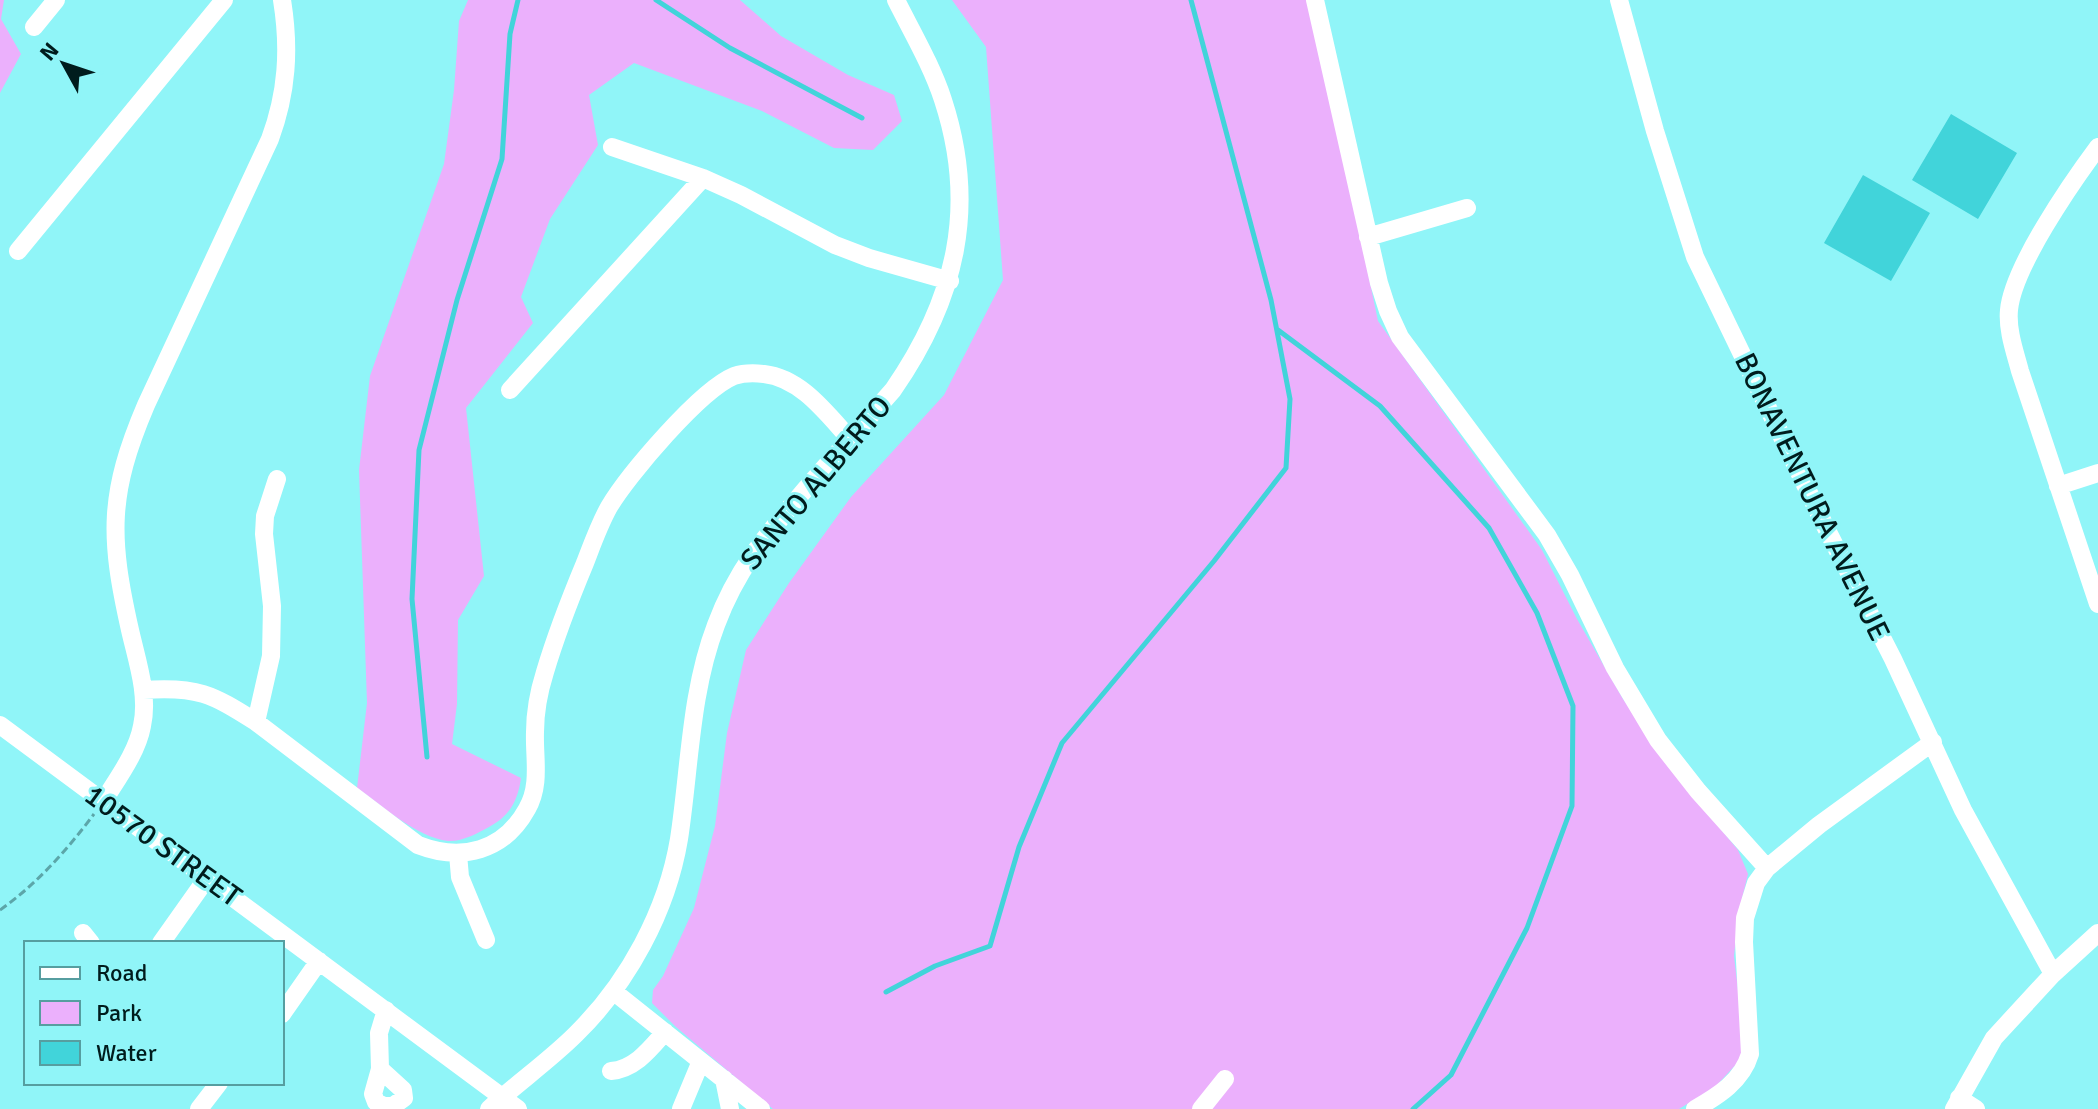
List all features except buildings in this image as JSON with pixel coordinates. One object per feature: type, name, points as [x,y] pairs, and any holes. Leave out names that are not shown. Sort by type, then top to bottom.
[{"type":"street","points":[[34,27],[56,0]]},
{"type":"street","points":[[18,251],[224,0]]},
{"type":"street","points":[[103,802],[139,738],[144,711],[143,690],[117,574],[114,537],[120,476],[146,405],[279,114],[287,57],[282,0]]},
{"type":"street","name":"SANTO ALBERTO","points":[[496,1102],[575,1035],[613,991],[645,938],[669,879],[678,842],[698,683],[716,623],[757,546],[906,371],[923,344],[950,281],[961,217],[960,183],[952,131],[942,96],[896,0]]},
{"type":"street","points":[[1315,0],[1368,237],[1388,311],[1400,337],[1547,535],[1615,668],[1658,740],[1698,791],[1767,868]]},
{"type":"street","name":"BONAVENTURA AVENUE","points":[[1619,0],[1655,131],[1695,257],[1933,742],[1963,810],[2053,974]]},
{"type":"street","points":[[612,147],[703,178],[835,245],[950,281]]},
{"type":"street","points":[[2098,147],[2077,175],[2028,256],[2009,310],[2020,371],[2098,604]]},
{"type":"street","points":[[510,390],[703,178]]},
{"type":"street","points":[[1368,237],[1467,208]]},
{"type":"street","points":[[143,690],[178,687],[197,691],[231,706],[418,845],[458,854],[487,848],[512,832],[528,808],[535,790],[537,765],[534,733],[544,673],[576,585],[609,508],[682,418],[711,391],[735,376],[768,374],[788,381],[812,398],[850,439]]},
{"type":"street","points":[[2058,486],[2098,473]]},
{"type":"street","points":[[256,722],[271,656],[272,606],[264,534],[265,516],[277,479]]},
{"type":"street","name":"10570 STREET","points":[[0,725],[386,1010],[496,1102],[518,1109]]},
{"type":"street","points":[[1695,1109],[1733,1083],[1748,1061],[1745,918],[1756,883],[1767,868],[1819,825],[1933,742]]},
{"type":"street","points":[[458,854],[460,877],[486,940]]},
{"type":"street","points":[[162,941],[207,878]]},
{"type":"street","points":[[1976,1109],[1957,1103],[1994,1038],[2053,974],[2098,933]]},
{"type":"street","points":[[284,1011],[319,961]]},
{"type":"street","points":[[613,991],[761,1109]]},
{"type":"street","points":[[380,1069],[379,1033],[386,1010]]},
{"type":"street","points":[[611,1071],[623,1070],[633,1064],[665,1032]]},
{"type":"street","points":[[681,1109],[701,1061]]},
{"type":"street","points":[[724,1079],[730,1109]]},
{"type":"street","points":[[1201,1109],[1225,1079]]},
{"type":"street","points":[[199,1109],[217,1085]]},
{"type":"path","points":[[0,910],[25,891],[75,840],[103,802]]},
{"type":"green space","points":[[0,0],[4,0],[1,19],[21,54],[0,93]]},
{"type":"green space","points":[[468,0],[740,0],[781,36],[848,75],[894,95],[902,121],[873,150],[834,148],[762,111],[634,63],[589,95],[598,145],[550,219],[521,297],[533,323],[466,408],[484,576],[458,620],[457,704],[452,744],[521,778],[515,800],[502,818],[470,837],[448,841],[424,834],[357,788],[367,703],[359,470],[370,376],[444,164],[459,21]]},
{"type":"green space","points":[[952,0],[1311,0],[1378,321],[1542,550],[1623,699],[1680,780],[1738,850],[1748,874],[1739,911],[1734,956],[1742,1058],[1715,1087],[1679,1109],[773,1109],[652,1003],[653,990],[663,976],[694,908],[715,826],[727,733],[746,650],[789,583],[851,497],[944,395],[1003,280],[986,47]]},
{"type":"water","points":[[1951,114],[2017,153],[1978,219],[1912,180]]},
{"type":"water","points":[[1863,175],[1930,213],[1891,281],[1824,243]]},
{"type":"waterway","points":[[427,757],[412,599],[419,450],[457,300],[502,159],[510,34],[518,0]]},
{"type":"waterway","points":[[656,0],[730,48],[862,118]]},
{"type":"waterway","points":[[886,992],[935,966],[990,946],[1019,847],[1062,743],[1214,561],[1286,468],[1290,399],[1271,300],[1191,0]]},
{"type":"waterway","points":[[1278,330],[1380,406],[1489,528],[1537,613],[1573,706],[1572,806],[1527,928],[1451,1075],[1413,1109]]}]
